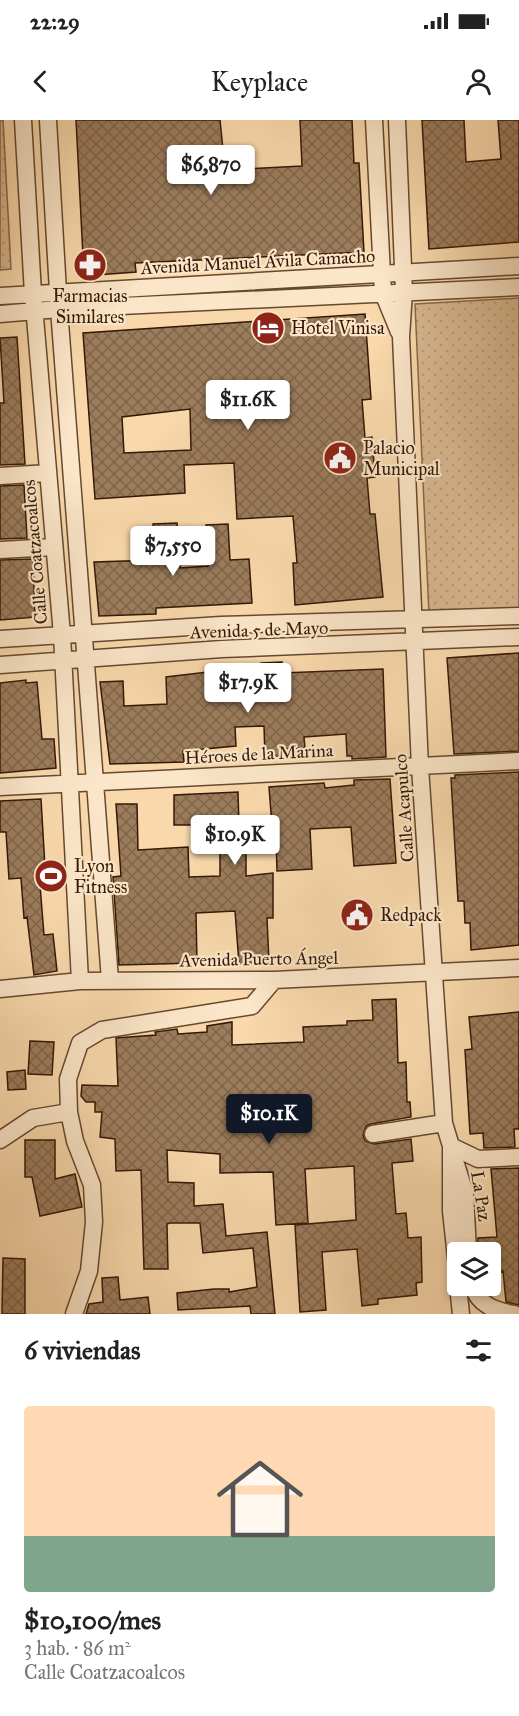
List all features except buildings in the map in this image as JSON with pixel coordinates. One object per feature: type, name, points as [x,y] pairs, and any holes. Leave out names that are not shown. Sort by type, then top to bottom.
[{"type":"street","name":"Calle Coatzacoalcos","points":[[23,120],[33,294],[62,635],[80,981]]},
{"type":"street","points":[[48,120],[59,301],[110,980]]},
{"type":"street","name":"Calle Acapulco","points":[[374,120],[383,293],[401,337]]},
{"type":"street","name":"Calle Acapulco","points":[[397,120],[404,273],[401,337],[420,767],[444,1123],[451,1146],[455,1242]]},
{"type":"street","name":"Avenida Manuel Ávila Camacho","points":[[0,314],[35,311],[59,301],[382,274],[519,266]]},
{"type":"street","name":"Avenida Manuel Ávila Camacho","points":[[0,296],[33,294],[59,301],[383,293],[519,287]]},
{"type":"street","points":[[0,476],[48,473]]},
{"type":"street","points":[[0,550],[54,547]]},
{"type":"street","name":"Avenida 5 de Mayo","points":[[0,639],[221,625],[414,621],[519,616]]},
{"type":"street","points":[[221,625],[222,649]]},
{"type":"street","name":"Avenida 5 de Mayo","points":[[0,665],[222,649],[519,638]]},
{"type":"street","name":"Héroes de la Marina","points":[[0,787],[420,767],[519,760]]},
{"type":"street","name":"Avenida Puerto Ángel","points":[[0,989],[80,981],[274,980],[519,968]]},
{"type":"street","points":[[74,1314],[89,1270],[94,1222],[92,1185],[75,1141],[69,1112],[68,1079],[80,1043],[102,1030],[252,1006],[274,980]]},
{"type":"street","points":[[0,1140],[33,1118],[69,1112]]},
{"type":"street","points":[[373,1134],[444,1123]]},
{"type":"street","points":[[451,1146],[478,1159],[519,1157]]},
{"type":"street","name":"La Paz","points":[[451,1146],[465,1193],[467,1242]]},
{"type":"street","points":[[459,1296],[461,1314]]},
{"type":"street","points":[[478,1296],[493,1310],[514,1314]]},
{"type":"shaded area","points":[[0,120],[3,120],[11,269],[0,270]]},
{"type":"shaded area","points":[[519,298],[519,611],[429,615],[415,304]]},
{"type":"place","name":"Farmacias Similares","points":[[90,265]]},
{"type":"place","name":"Hotel Vinisa","points":[[268,328]]},
{"type":"place","name":"Palacio Municipal","points":[[340,458]]},
{"type":"place","name":"Lyon Fitness","points":[[51,876]]},
{"type":"place","name":"Redpack","points":[[357,915]]}]
